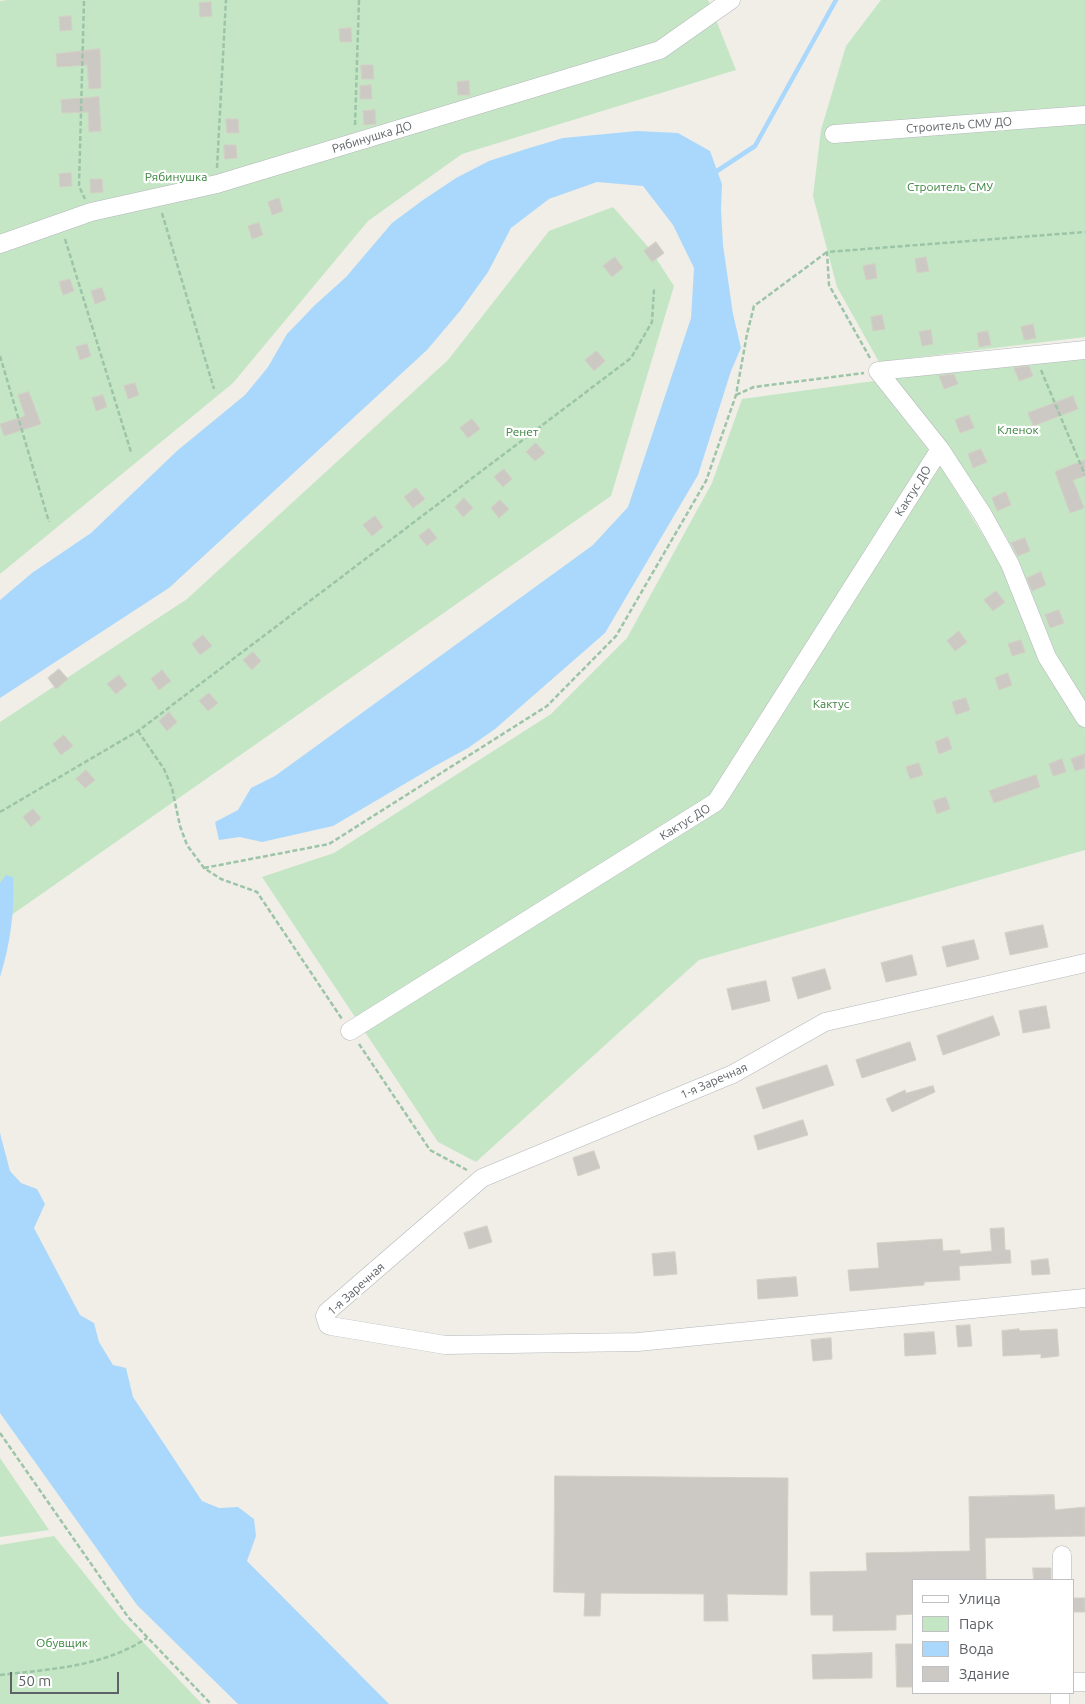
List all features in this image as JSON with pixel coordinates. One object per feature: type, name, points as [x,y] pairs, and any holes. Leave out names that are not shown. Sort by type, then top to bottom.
[{"type":"street","name":"Рябинушка ДО","points":[[0,244],[91,212],[217,184],[660,50],[731,0]]},
{"type":"street","name":"Строитель СМУ ДО","points":[[834,134],[1085,115]]},
{"type":"street","points":[[878,371],[1085,350]]},
{"type":"street","points":[[878,371],[940,449],[984,515],[1010,564],[1047,657],[1085,718]]},
{"type":"street","name":"Кактус ДО","points":[[350,1031],[716,802],[940,449]]},
{"type":"street","name":"1-я Заречная","points":[[1085,963],[825,1022],[733,1074],[482,1178],[327,1312],[325,1321],[328,1325],[445,1345],[638,1342],[1085,1298]]},
{"type":"street","points":[[1062,1555],[1062,1579]]},
{"type":"path","points":[[217,184],[226,0]]},
{"type":"path","points":[[356,142],[359,0]]},
{"type":"path","points":[[84,1],[79,186],[91,212]]},
{"type":"path","points":[[157,197],[214,389]]},
{"type":"path","points":[[60,223],[131,452]]},
{"type":"path","points":[[204,868],[329,844],[547,706],[616,636],[706,481],[736,395],[754,306],[827,252],[1085,232]]},
{"type":"path","points":[[736,395],[754,387],[878,371],[829,285],[827,252]]},
{"type":"path","points":[[0,812],[138,731],[631,358],[652,322],[654,289]]},
{"type":"path","points":[[1035,355],[1085,475]]},
{"type":"path","points":[[0,356],[49,522]]},
{"type":"path","points":[[138,731],[164,769],[172,788],[180,826],[187,845],[204,868],[221,879],[257,892],[430,1150],[482,1178]]},
{"type":"path","points":[[0,1433],[128,1616],[211,1704]]},
{"type":"path","points":[[0,1675],[78,1666],[129,1650],[148,1637]]},
{"type":"green space","name":"Рябинушка","points":[[708,0],[736,70],[462,154],[368,221],[233,383],[0,574],[0,1]]},
{"type":"green space","name":"Строитель СМУ","points":[[881,0],[1085,0],[1085,337],[879,362],[837,287],[813,196],[821,130],[846,46]]},
{"type":"green space","name":"Ренет","points":[[613,207],[650,249],[674,286],[611,496],[0,923],[0,722],[187,599],[448,360],[549,231]]},
{"type":"green space","name":"Кленок","points":[[1085,354],[1085,704],[1051,649],[1007,538],[954,456],[892,377]]},
{"type":"green space","name":"Кактус","points":[[874,381],[941,466],[1001,565],[1041,662],[1085,729],[1085,850],[699,960],[476,1162],[438,1142],[262,877],[334,853],[551,714],[627,638],[712,483],[742,399]]},
{"type":"green space","points":[[0,1458],[49,1530],[0,1537]]},
{"type":"green space","name":"Обувщик","points":[[54,1536],[121,1619],[202,1704],[0,1704],[0,1545]]},
{"type":"water","points":[[637,131],[678,133],[710,151],[722,184],[723,245],[733,314],[741,348],[731,371],[698,475],[605,633],[495,729],[468,748],[333,826],[262,842],[240,837],[219,840],[215,822],[238,810],[251,788],[275,776],[593,545],[628,507],[691,318],[694,268],[673,225],[643,186],[597,182],[549,199],[511,228],[488,272],[460,311],[427,350],[169,588],[0,698],[0,600],[32,573],[91,533],[178,450],[245,395],[268,367],[287,334],[346,277],[392,223],[456,178],[489,161],[563,138]]},
{"type":"water","points":[[6,875],[13,877],[13,902],[7,953],[0,977],[0,883]]},
{"type":"water","points":[[0,1133],[10,1171],[21,1183],[37,1189],[45,1204],[34,1228],[80,1315],[94,1323],[99,1342],[113,1365],[126,1368],[133,1397],[202,1501],[219,1508],[238,1507],[254,1519],[256,1536],[247,1561],[389,1704],[238,1704],[137,1605],[0,1413]]},
{"type":"building","points":[[211,2],[212,16],[200,17],[199,3]]},
{"type":"building","points":[[71,16],[72,30],[60,31],[59,17]]},
{"type":"building","points":[[351,28],[352,42],[340,42],[339,29]]},
{"type":"building","points":[[100,49],[101,88],[89,89],[87,65],[57,67],[56,54]]},
{"type":"building","points":[[361,65],[373,65],[374,79],[362,79]]},
{"type":"building","points":[[469,81],[470,95],[458,95],[457,82]]},
{"type":"building","points":[[371,85],[372,99],[360,99],[360,86]]},
{"type":"building","points":[[99,97],[101,131],[89,132],[88,112],[62,113],[61,100]]},
{"type":"building","points":[[375,110],[376,124],[364,125],[363,111]]},
{"type":"building","points":[[226,119],[238,119],[239,133],[227,133]]},
{"type":"building","points":[[224,145],[236,145],[237,158],[225,159]]},
{"type":"building","points":[[71,173],[72,186],[60,187],[59,174]]},
{"type":"building","points":[[90,179],[102,179],[103,192],[91,193]]},
{"type":"building","points":[[279,198],[283,211],[272,215],[268,202]]},
{"type":"building","points":[[259,223],[263,235],[252,239],[248,226]]},
{"type":"building","points":[[656,242],[664,253],[652,262],[644,251]]},
{"type":"building","points":[[615,257],[623,268],[612,277],[603,266]]},
{"type":"building","points":[[926,257],[929,271],[917,273],[915,259]]},
{"type":"building","points":[[875,264],[877,278],[866,280],[863,266]]},
{"type":"building","points":[[70,279],[74,291],[63,295],[59,282]]},
{"type":"building","points":[[102,288],[106,300],[95,304],[91,291]]},
{"type":"building","points":[[882,315],[885,329],[873,331],[871,317]]},
{"type":"building","points":[[1033,324],[1036,338],[1024,340],[1021,327]]},
{"type":"building","points":[[931,330],[933,344],[922,346],[919,332]]},
{"type":"building","points":[[988,331],[991,345],[979,347],[977,333]]},
{"type":"building","points":[[87,344],[91,356],[80,360],[76,347]]},
{"type":"building","points":[[597,351],[605,361],[594,371],[585,360]]},
{"type":"building","points":[[1029,366],[1033,376],[1019,381],[1014,368]]},
{"type":"building","points":[[954,374],[958,384],[944,389],[939,376]]},
{"type":"building","points":[[135,383],[139,395],[128,399],[124,386]]},
{"type":"building","points":[[29,392],[41,424],[4,436],[0,424],[25,416],[18,395]]},
{"type":"building","points":[[103,395],[107,407],[96,411],[92,398]]},
{"type":"building","points":[[1073,396],[1078,409],[1033,426],[1028,413]]},
{"type":"building","points":[[969,415],[974,428],[960,433],[955,420]]},
{"type":"building","points":[[472,419],[480,429],[468,438],[460,428]]},
{"type":"building","points":[[536,443],[545,453],[535,461],[526,452]]},
{"type":"building","points":[[981,449],[987,462],[973,468],[968,454]]},
{"type":"building","points":[[1085,460],[1085,476],[1073,480],[1084,508],[1070,513],[1055,472]]},
{"type":"building","points":[[504,469],[512,479],[503,487],[494,477]]},
{"type":"building","points":[[416,488],[425,499],[413,508],[404,497]]},
{"type":"building","points":[[1006,492],[1011,505],[997,511],[992,498]]},
{"type":"building","points":[[464,498],[473,508],[463,517],[455,507]]},
{"type":"building","points":[[500,500],[509,509],[499,518],[491,508]]},
{"type":"building","points":[[375,516],[383,527],[372,536],[363,525]]},
{"type":"building","points":[[429,528],[437,538],[427,546],[419,536]]},
{"type":"building","points":[[1025,538],[1030,551],[1018,556],[1011,543]]},
{"type":"building","points":[[1041,572],[1046,585],[1032,591],[1027,578]]},
{"type":"building","points":[[996,591],[1005,602],[993,611],[984,600]]},
{"type":"building","points":[[1059,610],[1064,623],[1050,628],[1045,615]]},
{"type":"building","points":[[959,631],[967,642],[955,651],[947,641]]},
{"type":"building","points":[[203,635],[212,646],[200,655],[192,644]]},
{"type":"building","points":[[1021,640],[1025,652],[1012,656],[1008,644]]},
{"type":"building","points":[[253,652],[261,661],[252,670],[243,660]]},
{"type":"building","points":[[59,669],[68,679],[56,689],[48,678]]},
{"type":"building","points":[[162,670],[171,681],[159,690],[151,679]]},
{"type":"building","points":[[1008,673],[1012,685],[999,690],[995,678]]},
{"type":"building","points":[[119,675],[127,685],[116,694],[107,684]]},
{"type":"building","points":[[209,693],[218,703],[208,711],[199,701]]},
{"type":"building","points":[[966,698],[970,710],[956,715],[952,702]]},
{"type":"building","points":[[169,712],[177,722],[167,731],[159,721]]},
{"type":"building","points":[[64,735],[73,746],[61,755],[53,744]]},
{"type":"building","points":[[948,737],[952,749],[939,754],[935,742]]},
{"type":"building","points":[[1085,754],[1085,768],[1075,771],[1071,759]]},
{"type":"building","points":[[1062,759],[1066,772],[1053,776],[1049,764]]},
{"type":"building","points":[[919,763],[923,775],[910,779],[906,767]]},
{"type":"building","points":[[86,770],[95,780],[85,788],[76,779]]},
{"type":"building","points":[[1036,775],[1040,787],[994,803],[989,791]]},
{"type":"building","points":[[946,797],[950,809],[937,814],[933,801]]},
{"type":"building","points":[[33,809],[41,818],[31,827],[23,817]]},
{"type":"building","points":[[1043,925],[1048,947],[1010,955],[1005,933]]},
{"type":"building","points":[[974,940],[979,959],[947,967],[942,947]]},
{"type":"building","points":[[912,955],[917,975],[886,982],[881,963]]},
{"type":"building","points":[[825,969],[831,989],[798,999],[792,978]]},
{"type":"building","points":[[766,981],[770,1001],[732,1010],[727,989]]},
{"type":"building","points":[[1046,1006],[1050,1028],[1023,1033],[1019,1011]]},
{"type":"building","points":[[993,1016],[1000,1035],[943,1055],[937,1036]]},
{"type":"building","points":[[910,1042],[916,1060],[862,1078],[856,1060]]},
{"type":"building","points":[[827,1065],[834,1085],[763,1109],[756,1088]]},
{"type":"building","points":[[933,1086],[935,1092],[892,1112],[886,1099],[905,1090],[906,1093]]},
{"type":"building","points":[[803,1120],[808,1135],[758,1150],[754,1136]]},
{"type":"building","points":[[594,1151],[600,1168],[578,1176],[573,1158]]},
{"type":"building","points":[[487,1226],[492,1242],[469,1249],[464,1233]]},
{"type":"building","points":[[1004,1228],[1005,1250],[1010,1250],[1011,1263],[959,1266],[960,1280],[924,1282],[924,1285],[850,1291],[848,1270],[879,1268],[877,1243],[942,1239],[943,1251],[960,1250],[960,1254],[992,1251],[990,1229]]},
{"type":"building","points":[[675,1252],[677,1274],[654,1276],[652,1254]]},
{"type":"building","points":[[1048,1259],[1050,1274],[1032,1275],[1031,1261]]},
{"type":"building","points":[[796,1277],[798,1296],[758,1299],[757,1280]]},
{"type":"building","points":[[970,1325],[972,1346],[958,1347],[956,1326]]},
{"type":"building","points":[[1019,1329],[1020,1331],[1057,1329],[1059,1356],[1041,1358],[1041,1354],[1003,1356],[1002,1331]]},
{"type":"building","points":[[934,1332],[936,1354],[905,1356],[904,1334]]},
{"type":"building","points":[[831,1338],[832,1359],[813,1361],[811,1340]]},
{"type":"building","points":[[555,1476],[788,1478],[787,1595],[727,1594],[728,1621],[704,1621],[704,1594],[601,1593],[600,1616],[584,1616],[585,1593],[554,1592]]},
{"type":"building","points":[[1054,1495],[1055,1510],[1085,1507],[1085,1536],[985,1538],[986,1579],[912,1579],[912,1614],[896,1615],[896,1630],[833,1631],[833,1615],[811,1615],[810,1572],[867,1571],[866,1553],[970,1551],[969,1497]]},
{"type":"building","points":[[1033,1568],[1051,1568],[1051,1579],[1034,1579]]},
{"type":"building","points":[[1075,1598],[1085,1598],[1085,1612],[1075,1612]]},
{"type":"building","points":[[896,1644],[912,1644],[912,1687],[897,1687]]},
{"type":"building","points":[[872,1653],[872,1678],[813,1679],[812,1655]]},
{"type":"waterway","points":[[717,171],[755,146],[836,0]]}]
